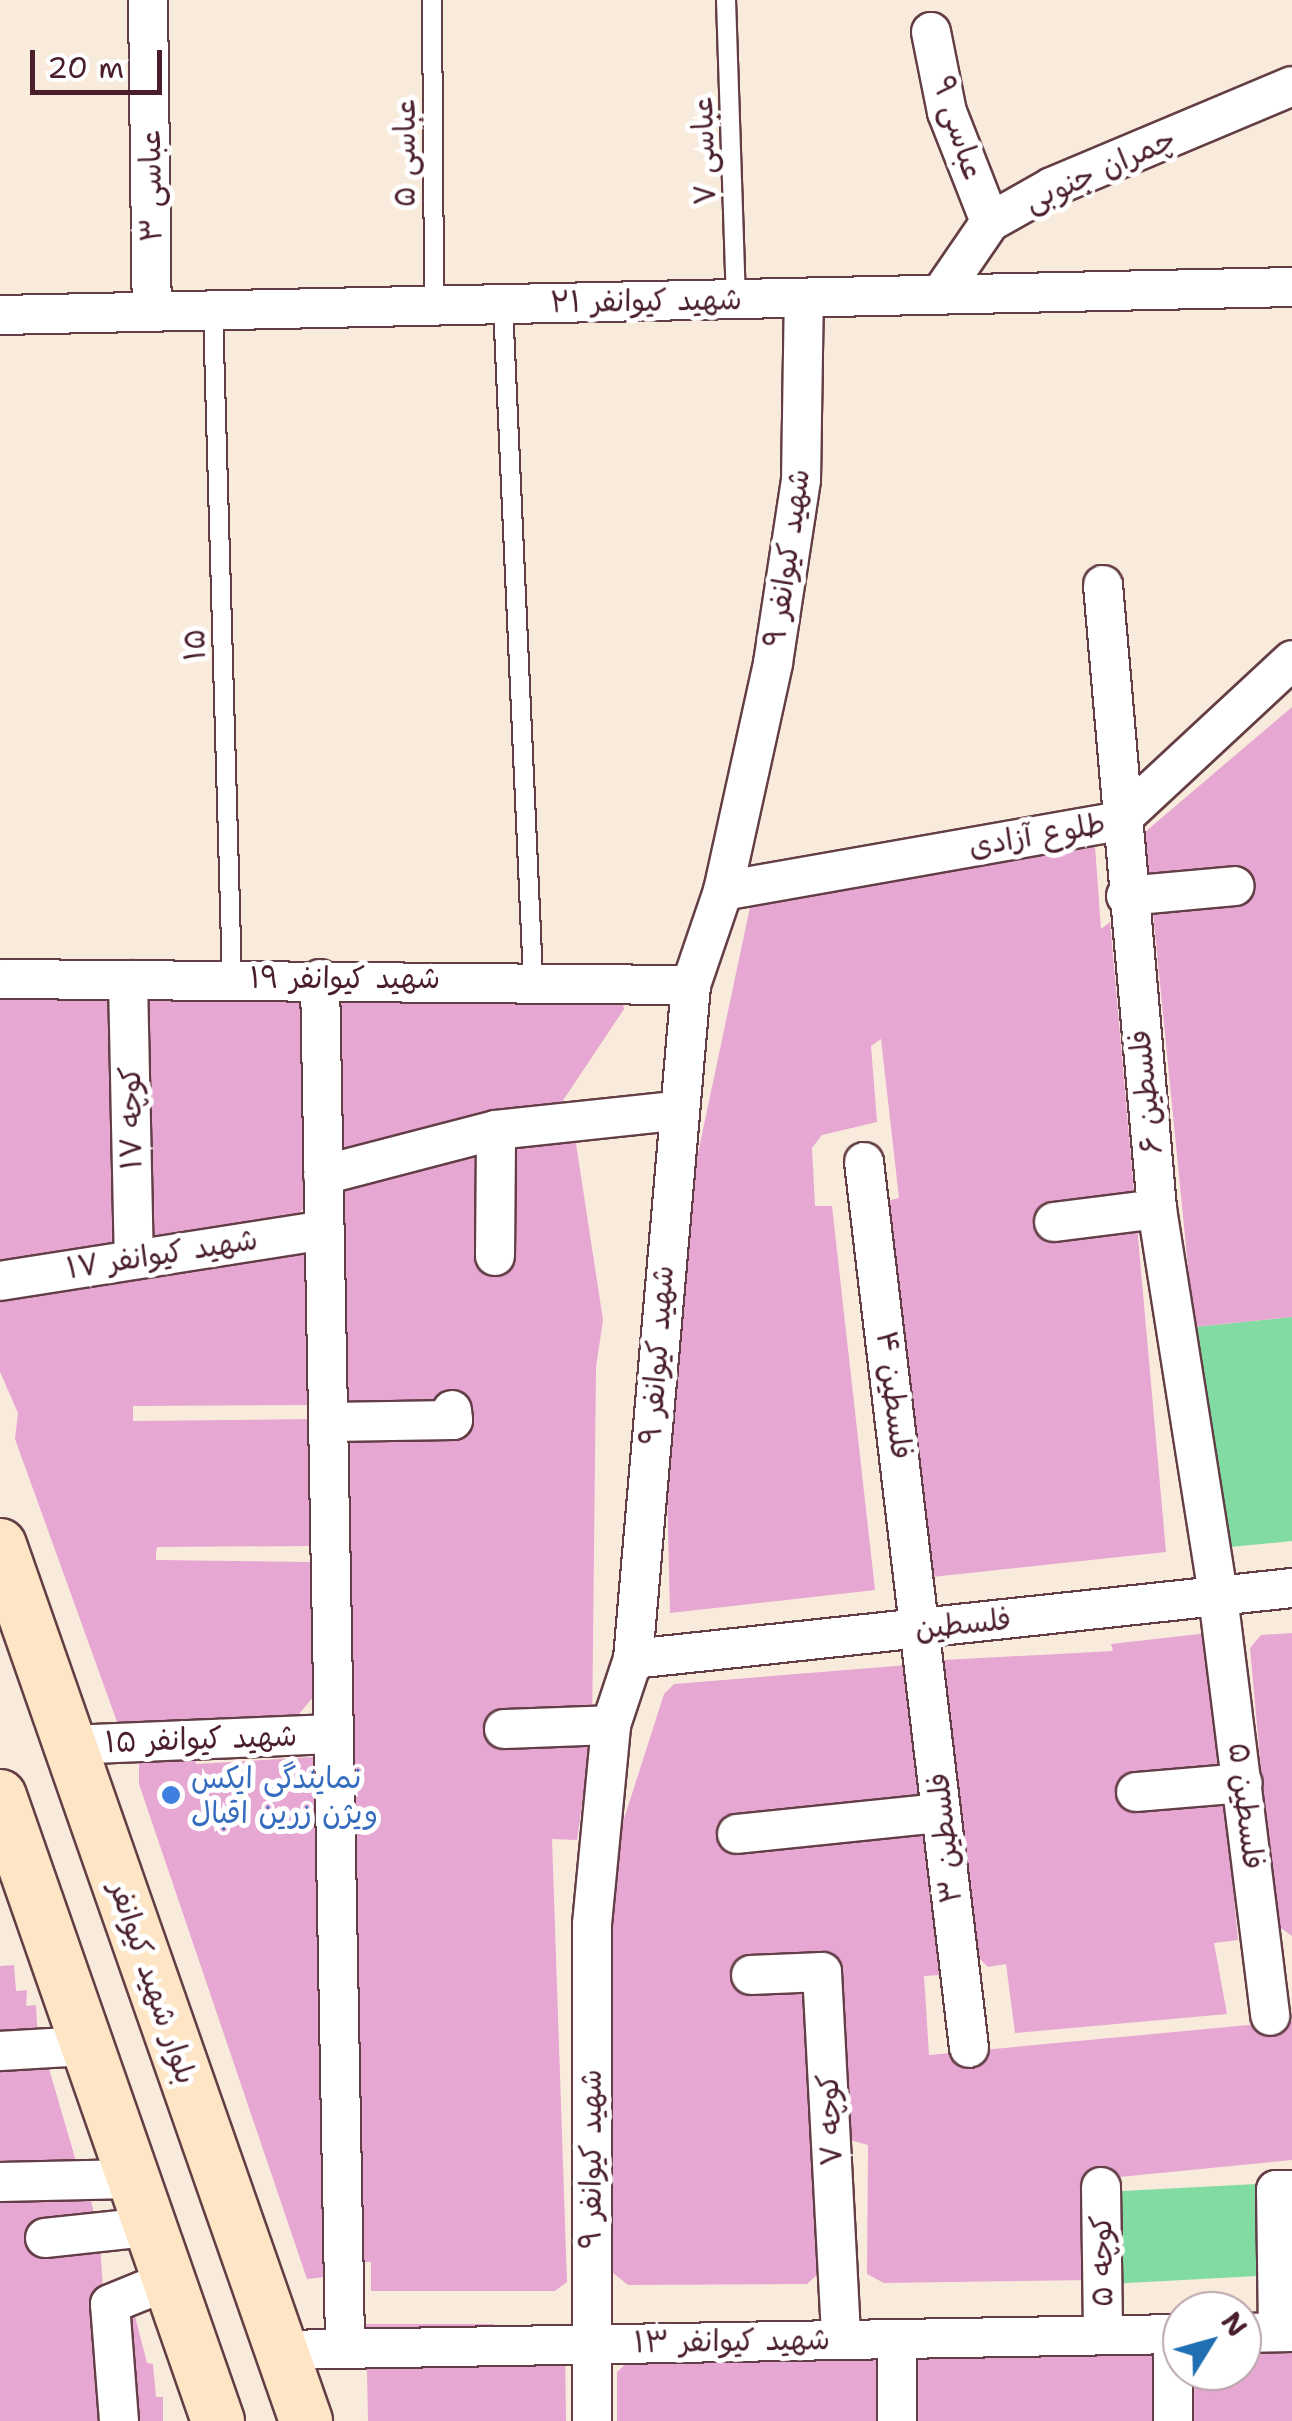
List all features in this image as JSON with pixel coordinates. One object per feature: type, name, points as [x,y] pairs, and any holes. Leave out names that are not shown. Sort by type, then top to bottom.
[{"type":"main road","name":"بلوار شهید کیوانفر","points":[[0,1545],[306,2421]]},
{"type":"main road","points":[[0,1796],[130,2179],[218,2421]]},
{"type":"street","name":"عباسی ۳","points":[[148,0],[152,312]]},
{"type":"street","name":"عباسی ۹","points":[[932,32],[947,112],[990,222]]},
{"type":"street","name":"چمران جنوبی","points":[[940,294],[990,222],[1052,187],[1292,86]]},
{"type":"street","name":"شهید کیوانفر ۲۱","points":[[0,316],[1292,287]]},
{"type":"street","name":"شهید کیوانفر ۹","points":[[592,2421],[592,1924],[611,1725],[633,1659],[675,1111],[691,985],[723,891],[773,663],[801,480],[804,298]]},
{"type":"street","name":"فلسطین ۶","points":[[1103,585],[1119,822],[1158,1210],[1218,1596]]},
{"type":"street","name":"طلوع آزادی","points":[[723,891],[1119,822],[1292,660]]},
{"type":"street","points":[[1126,896],[1235,886]]},
{"type":"street","name":"شهید کیوانفر ۱۹","points":[[0,979],[533,979],[691,985]]},
{"type":"street","points":[[320,979],[345,2348]]},
{"type":"street","name":"کوچه ۱۷","points":[[128,980],[134,1257]]},
{"type":"street","points":[[323,1175],[496,1130],[675,1111]]},
{"type":"street","points":[[495,1256],[496,1130]]},
{"type":"street","name":"فلسطین ۴","points":[[864,1162],[924,1628]]},
{"type":"street","points":[[1054,1222],[1158,1210]]},
{"type":"street","name":"شهید کیوانفر ۱۷","points":[[0,1281],[324,1230]]},
{"type":"street","points":[[330,1422],[453,1420],[452,1410]]},
{"type":"street","name":"فلسطین","points":[[633,1659],[1292,1588]]},
{"type":"street","name":"فلسطین ۵","points":[[1218,1596],[1270,2016]]},
{"type":"street","name":"فلسطین ۳","points":[[924,1628],[969,2048]]},
{"type":"street","points":[[504,1729],[611,1725]]},
{"type":"street","name":"شهید کیوانفر ۱۵","points":[[70,1744],[331,1734]]},
{"type":"street","points":[[1136,1792],[1244,1783]]},
{"type":"street","points":[[737,1834],[941,1813]]},
{"type":"street","name":"کوچه ۷","points":[[751,1975],[822,1972],[841,2339]]},
{"type":"street","points":[[0,2051],[84,2046]]},
{"type":"street","points":[[0,2182],[130,2179]]},
{"type":"street","name":"کوچه ۵","points":[[1101,2187],[1102,2335]]},
{"type":"street","points":[[1271,2332],[1276,2190],[1292,2190]]},
{"type":"street","points":[[45,2238],[148,2227]]},
{"type":"street","points":[[119,2421],[110,2304],[167,2281]]},
{"type":"street","name":"شهید کیوانفر ۱۳","points":[[281,2350],[1162,2334]]},
{"type":"street","points":[[897,2339],[897,2421]]},
{"type":"street","points":[[1173,2421],[1175,2391]]},
{"type":"lane","name":"عباسی ۵","points":[[432,0],[434,306]]},
{"type":"lane","name":"عباسی ۷","points":[[726,0],[736,300]]},
{"type":"lane","points":[[503,305],[533,979]]},
{"type":"lane","name":"۱۵","points":[[213,311],[232,977]]},
{"type":"green space","points":[[1292,1317],[1292,1541],[1230,1547],[1216,1535],[1194,1327]]},
{"type":"green space","points":[[1257,2184],[1262,2276],[1113,2284],[1108,2192]]},
{"type":"building","points":[[1292,707],[1292,1317],[1194,1327],[1145,832]]},
{"type":"building","points":[[1095,846],[1101,929],[1110,922],[1166,1552],[923,1578],[887,1201],[899,1198],[881,1039],[871,1046],[877,1122],[822,1135],[812,1148],[815,1206],[832,1206],[875,1590],[670,1613],[663,1319],[750,907]]},
{"type":"building","points":[[0,995],[116,997],[111,1274],[0,1272]]},
{"type":"building","points":[[302,997],[305,1207],[293,1219],[144,1243],[141,998]]},
{"type":"building","points":[[622,998],[624,1009],[560,1105],[344,1160],[341,1000]]},
{"type":"building","points":[[575,1137],[603,1320],[596,1367],[592,1733],[577,1840],[552,1839],[567,2282],[555,2291],[371,2291],[371,2262],[361,2262],[342,1191],[447,1155]]},
{"type":"building","points":[[305,1247],[307,1378],[314,1378],[314,1405],[133,1406],[133,1421],[314,1419],[315,1546],[157,1547],[156,1560],[311,1562],[315,1695],[293,1721],[120,1730],[15,1439],[18,1413],[0,1372],[0,1297]]},
{"type":"building","points":[[1208,1633],[1238,1940],[1214,1943],[1227,2014],[1015,2033],[1006,1964],[988,1967],[978,1957],[944,1660],[1113,1651],[1111,1644]]},
{"type":"building","points":[[1292,1633],[1292,1936],[1275,1924],[1250,1648],[1261,1635]]},
{"type":"building","points":[[908,1665],[947,1966],[940,1975],[924,1976],[929,2055],[1292,2021],[1292,2160],[1109,2178],[1094,2280],[884,2283],[867,2274],[868,2145],[846,2139],[811,1982],[820,2272],[807,2284],[628,2285],[613,2273],[607,1872],[664,1694],[674,1684]]},
{"type":"building","points":[[195,1753],[196,1764],[314,1757],[325,2277],[307,2279],[139,1784],[139,1756]]},
{"type":"building","points":[[14,1965],[16,1991],[27,1990],[26,2006],[36,2005],[38,2041],[0,2043],[0,1966]]},
{"type":"building","points":[[45,2055],[80,2175],[0,2175],[0,2056]]},
{"type":"building","points":[[88,2185],[100,2244],[112,2421],[0,2421],[0,2187]]},
{"type":"building","points":[[134,2312],[147,2363],[153,2364],[156,2397],[163,2397],[163,2421],[129,2421],[120,2320]]},
{"type":"building","points":[[366,2324],[494,2324],[494,2348],[565,2344],[566,2421],[368,2421]]},
{"type":"building","points":[[1292,2347],[1292,2421],[1191,2421],[1192,2391],[1262,2391],[1262,2348]]},
{"type":"building","points":[[1146,2351],[1156,2357],[1157,2421],[912,2421],[911,2355]]},
{"type":"building","points":[[879,2354],[879,2421],[617,2421],[617,2372],[628,2362]]},
{"type":"place","name":"نمایندگی ایکس ویژن زرین اقبال","points":[[171,1795]]}]
